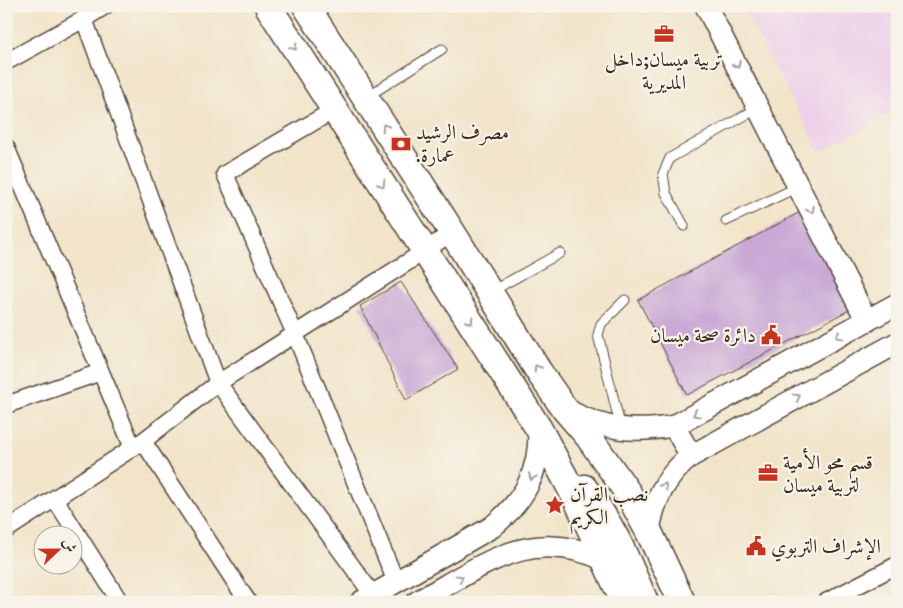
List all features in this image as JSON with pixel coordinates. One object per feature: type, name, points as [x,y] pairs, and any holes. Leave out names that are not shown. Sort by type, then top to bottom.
[{"type":"main road","points":[[268,6],[540,429],[554,456],[629,547],[682,602]]},
{"type":"main road","points":[[306,6],[452,232],[539,372],[564,408],[585,450],[618,504],[645,602]]},
{"type":"main road","points":[[624,602],[629,547]]},
{"type":"main road","points":[[629,547],[663,602]]},
{"type":"street","points":[[6,62],[84,20],[105,6]]},
{"type":"street","points":[[706,6],[867,320]]},
{"type":"street","points":[[84,20],[218,383],[367,598],[492,527],[513,508],[529,484],[538,458],[540,429]]},
{"type":"street","points":[[334,110],[225,174],[295,334],[396,582]]},
{"type":"street","points":[[6,147],[101,372],[138,445],[248,602]]},
{"type":"street","points":[[6,530],[138,445],[218,383],[452,232]]},
{"type":"street","points":[[564,408],[592,422],[621,429],[651,430],[674,426],[897,304]]},
{"type":"street","points":[[417,602],[507,553],[537,546],[579,549],[629,547],[650,519],[658,495],[672,473],[691,456],[897,343]]},
{"type":"street","points":[[6,405],[101,372]]},
{"type":"street","points":[[674,426],[691,456]]},
{"type":"street","points":[[55,499],[120,602]]},
{"type":"street","points":[[492,527],[507,553]]},
{"type":"street","points":[[826,602],[897,564]]},
{"type":"lane","points":[[365,97],[442,49]]},
{"type":"lane","points":[[684,226],[666,193],[663,174],[670,158],[759,108]]},
{"type":"lane","points":[[726,221],[799,187]]},
{"type":"lane","points":[[490,292],[560,253]]},
{"type":"lane","points":[[621,429],[598,335],[602,324],[625,300]]},
{"type":"shaded area","points":[[741,6],[897,6],[897,110],[820,152]]},
{"type":"building","name":"دائرة صحة ميسان","points":[[802,211],[851,309],[687,395],[638,300]]},
{"type":"building","points":[[401,282],[458,369],[406,400],[360,306]]},
{"type":"place","name":"تربية ميسان;داخل المديرية","points":[[664,34]]},
{"type":"place","name":"مصرف الرشيد .عمارة","points":[[401,144]]},
{"type":"place","name":"دائرة صحة ميسان","points":[[771,335]]},
{"type":"place","name":"قسم محو الأمية لتربية ميسان","points":[[768,473]]},
{"type":"place","name":"نصب القرآن الكريم","points":[[555,505]]},
{"type":"place","name":"الإشراف التربوي","points":[[756,546]]}]
